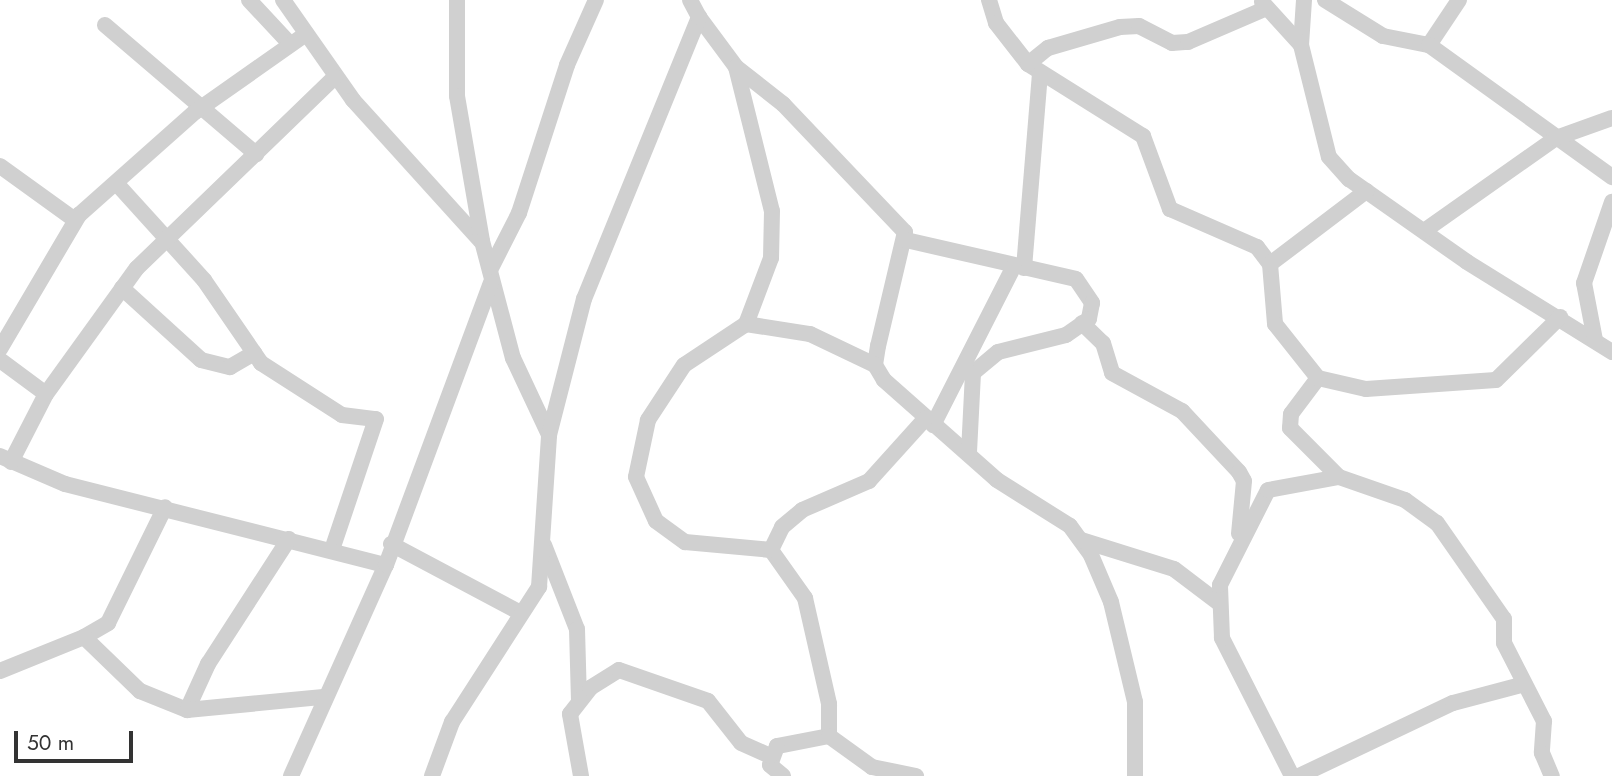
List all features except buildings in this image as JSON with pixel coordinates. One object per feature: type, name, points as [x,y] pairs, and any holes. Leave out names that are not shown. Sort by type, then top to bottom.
[{"type":"street","points":[[249,0],[290,44]]},
{"type":"street","points":[[283,0],[335,77],[482,242]]},
{"type":"street","points":[[457,0],[457,96],[482,242],[527,399],[549,435]]},
{"type":"street","points":[[291,776],[323,697],[386,565],[391,544],[491,277],[519,213],[567,65],[596,0]]},
{"type":"street","points":[[690,0],[699,17],[736,67],[827,147],[906,240],[1076,279],[1087,289],[1092,303],[1082,323],[1051,341],[998,352],[974,373],[968,453]]},
{"type":"street","points":[[989,0],[996,23],[1034,69],[1115,113],[1143,136],[1170,209],[1257,247],[1270,264],[1275,324],[1318,377],[1366,389],[1496,380],[1560,317]]},
{"type":"street","points":[[1304,0],[1301,45],[1322,144],[1366,191],[1612,352]]},
{"type":"street","points":[[1325,0],[1383,36],[1429,45],[1612,177]]},
{"type":"street","points":[[1429,45],[1459,0]]},
{"type":"street","points":[[771,550],[782,527],[802,509],[869,481],[929,422],[1019,267],[1034,69],[1048,48],[1120,27],[1139,26],[1172,43],[1188,42],[1264,4],[1301,45]]},
{"type":"street","points":[[432,776],[452,722],[538,587],[549,435],[584,299],[699,17]]},
{"type":"street","points":[[106,25],[256,154]]},
{"type":"street","points":[[0,349],[75,220],[200,108],[306,34]]},
{"type":"street","points":[[736,67],[772,211],[771,258],[746,324],[684,365],[648,420],[636,477],[656,521],[685,542],[771,550],[805,598],[829,704],[829,736]]},
{"type":"street","points":[[335,77],[122,288],[46,394],[5,459],[65,484],[165,507],[386,565]]},
{"type":"street","points":[[1424,231],[1556,138],[1612,118]]},
{"type":"street","points":[[0,166],[75,220]]},
{"type":"street","points":[[117,184],[169,241],[254,354],[278,377],[342,415],[376,419],[332,550]]},
{"type":"street","points":[[1270,264],[1366,191]]},
{"type":"street","points":[[1595,340],[1584,283],[1612,202]]},
{"type":"street","points":[[875,365],[906,240]]},
{"type":"street","points":[[122,288],[201,360],[230,367],[254,354]]},
{"type":"street","points":[[1082,323],[1102,343],[1112,373],[1126,386],[1182,411],[1239,472],[1244,481],[1239,538],[1219,603],[1222,638],[1292,776]]},
{"type":"street","points":[[746,324],[810,334],[875,365],[929,422],[1081,540],[1174,569],[1219,603]]},
{"type":"street","points":[[0,360],[46,394]]},
{"type":"street","points":[[1318,377],[1291,414],[1290,428],[1339,477],[1405,500],[1437,523],[1504,619],[1504,643],[1544,721],[1542,753],[1552,776]]},
{"type":"street","points":[[1239,538],[1268,490],[1339,477]]},
{"type":"street","points":[[0,671],[84,637],[108,622],[165,507]]},
{"type":"street","points":[[187,710],[208,664],[289,539]]},
{"type":"street","points":[[1081,540],[1111,602],[1124,652],[1135,702],[1135,776]]},
{"type":"street","points":[[542,543],[577,629],[579,701]]},
{"type":"street","points":[[391,544],[521,613]]},
{"type":"street","points":[[84,637],[140,691],[187,710],[323,697]]},
{"type":"street","points":[[581,776],[568,728],[579,701],[604,676],[619,670],[683,688],[719,712],[741,743],[770,756],[783,776]]},
{"type":"street","points":[[1299,776],[1454,703],[1525,684]]},
{"type":"street","points":[[770,756],[792,740],[829,736],[872,767],[916,776]]}]
